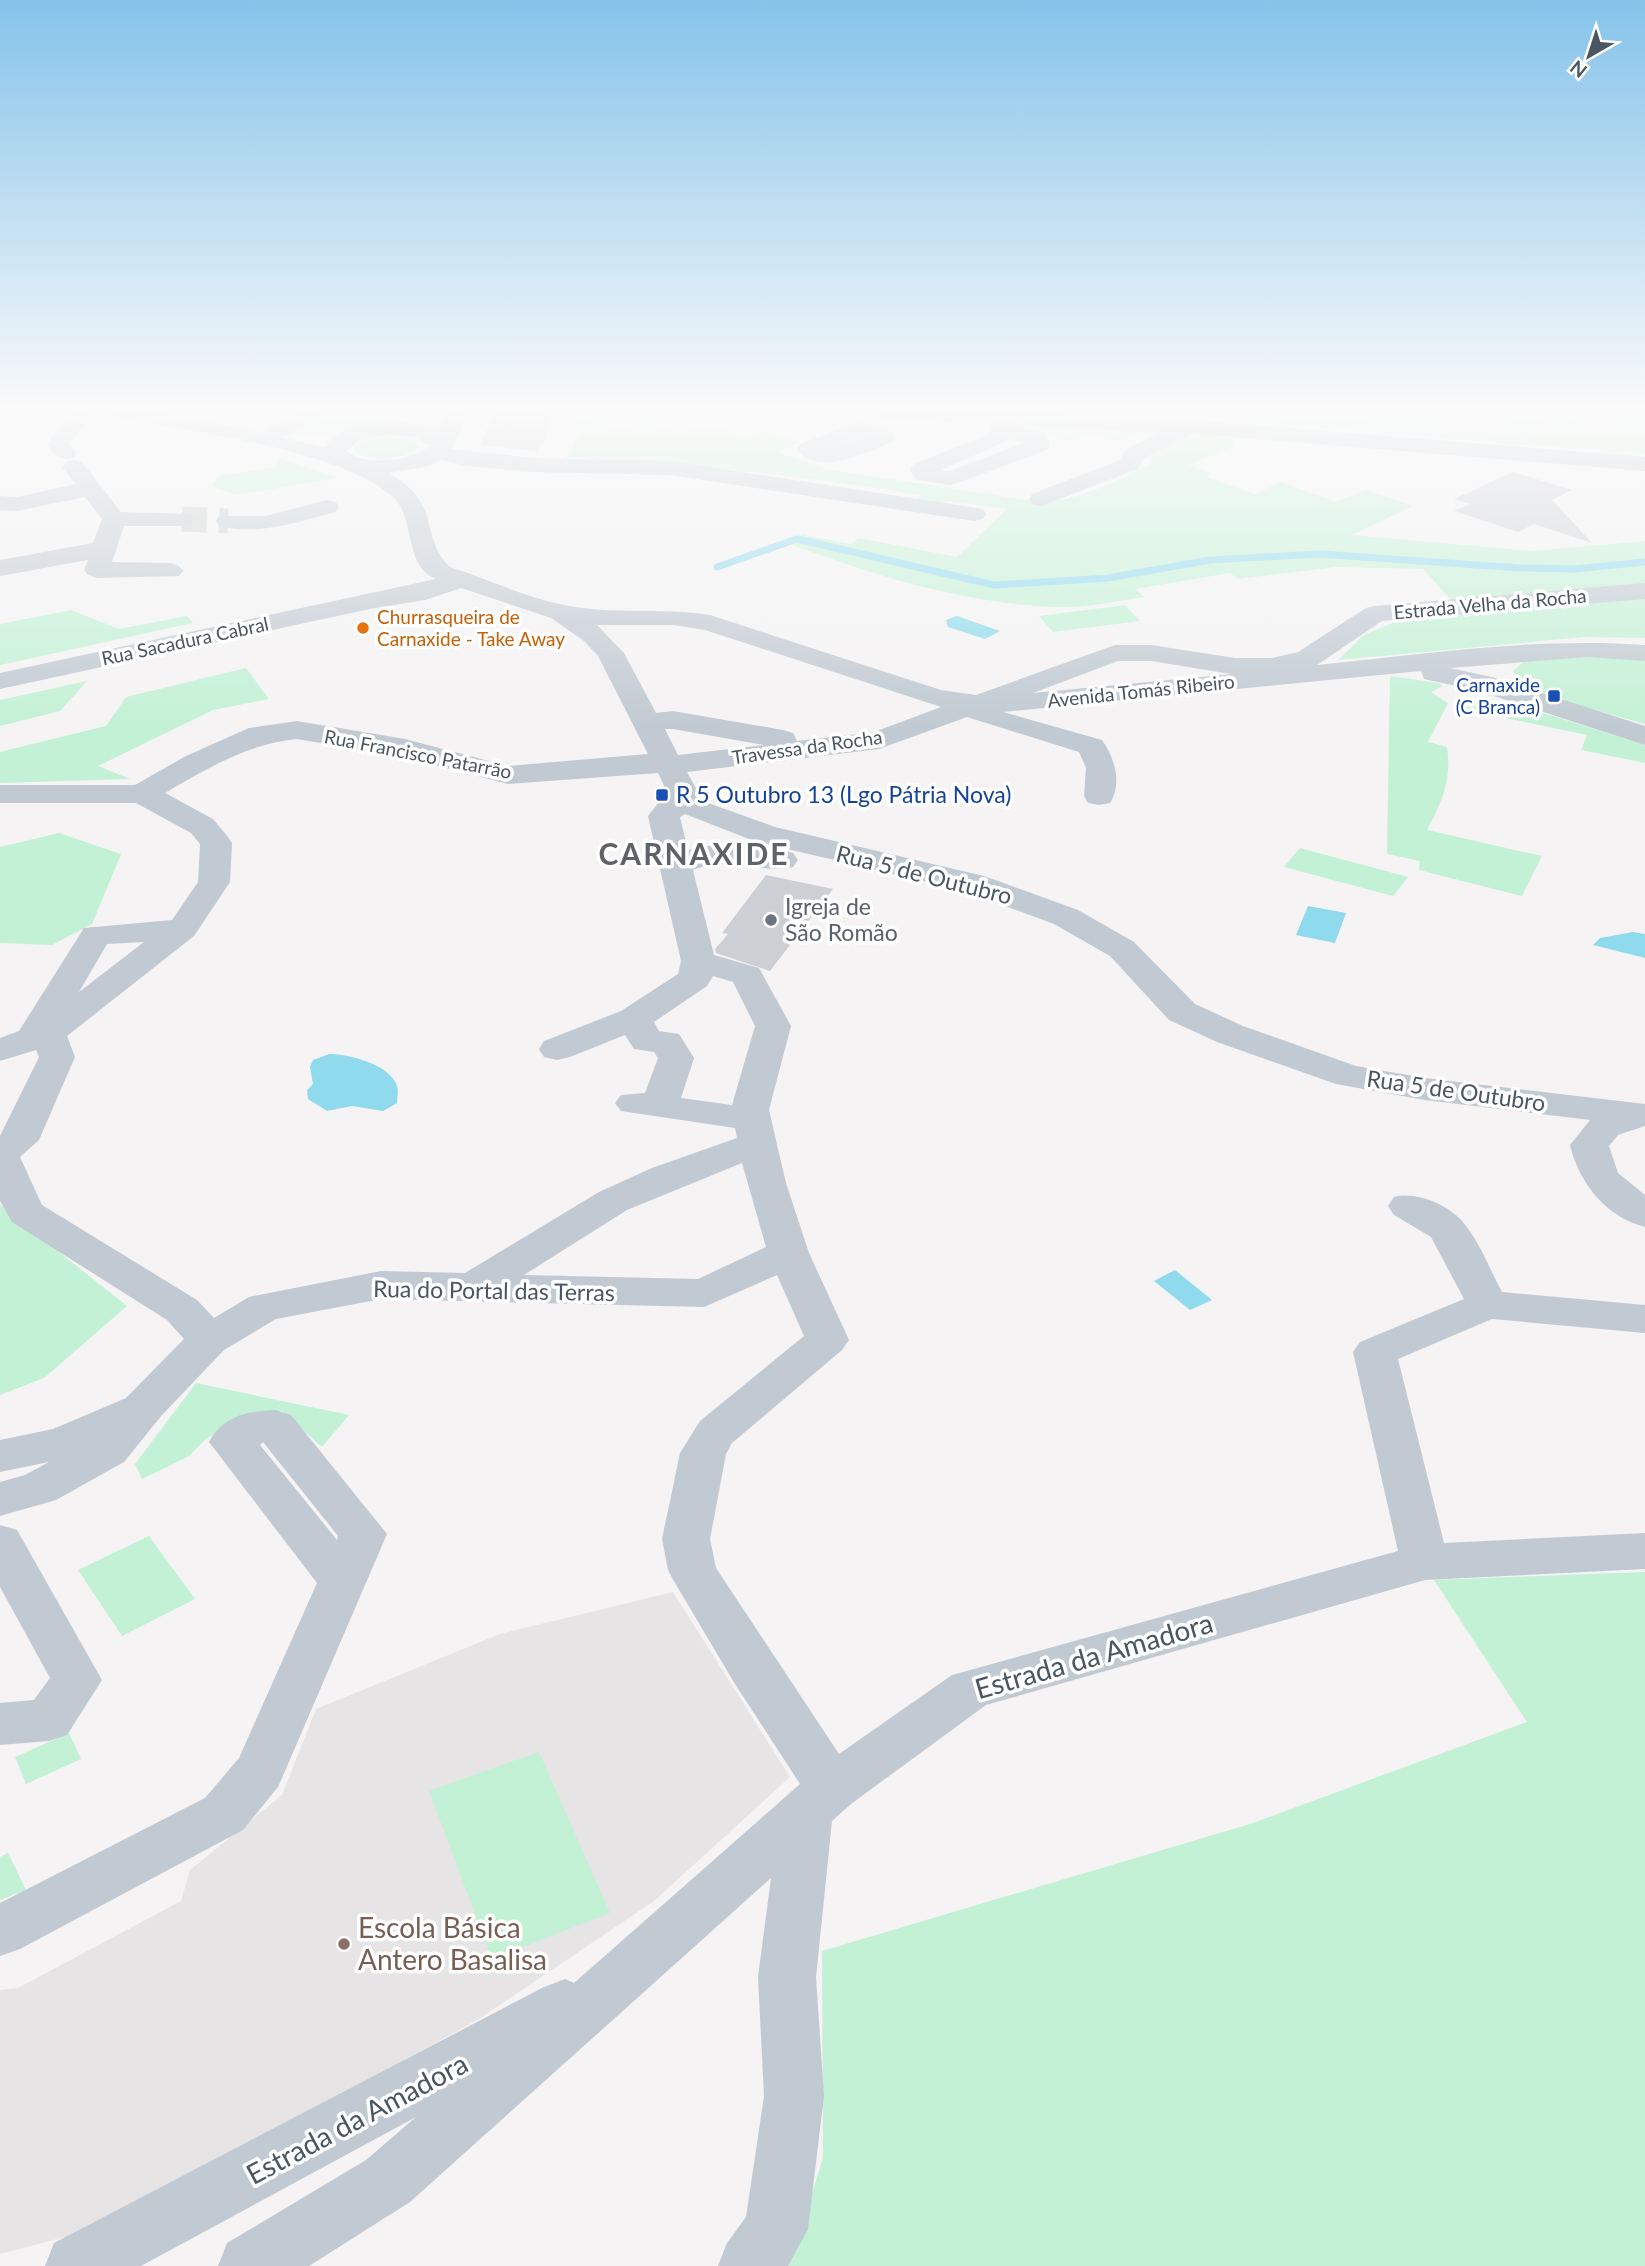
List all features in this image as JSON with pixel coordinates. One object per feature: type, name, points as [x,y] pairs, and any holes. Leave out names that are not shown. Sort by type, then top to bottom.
[{"type":"street","points":[[228,521],[266,523],[286,518]]},
{"type":"street","points":[[418,518],[430,563],[451,575]]},
{"type":"street","points":[[101,559],[114,519],[182,519]]},
{"type":"street","points":[[0,590],[101,559]]},
{"type":"street","points":[[0,568],[101,559],[170,571]]},
{"type":"street","name":"Rua Sacadura Cabral","points":[[0,681],[370,601],[425,593],[451,575]]},
{"type":"street","name":"Avenida Tomás Ribeiro","points":[[451,575],[557,612],[592,617],[649,616],[710,623],[937,698],[973,707],[1094,698],[1523,652],[1587,649],[1645,653]]},
{"type":"street","name":"Estrada Velha da Rocha","points":[[973,707],[1115,653],[1151,653],[1235,666],[1272,666],[1307,659],[1375,614],[1645,591]]},
{"type":"street","points":[[557,612],[600,641],[610,653],[688,802],[670,809],[664,816],[698,961],[695,979],[634,1018],[557,1049]]},
{"type":"street","name":"Avenida Tomás Ribeiro","points":[[600,641],[612,626],[649,616]]},
{"type":"street","points":[[1523,652],[1499,663],[1500,680],[1524,697]]},
{"type":"street","points":[[1390,668],[1437,673],[1482,683],[1645,736]]},
{"type":"street","points":[[1094,698],[1083,705],[1082,729],[1101,768],[1099,796]]},
{"type":"street","points":[[973,707],[1091,746]]},
{"type":"street","name":"Travessa da Rocha","points":[[668,765],[879,740],[973,707]]},
{"type":"street","points":[[648,722],[673,720],[823,746]]},
{"type":"street","name":"Rua Francisco Patarrão","points":[[141,794],[197,762],[259,734],[297,730],[405,748],[508,775],[561,761],[668,765]]},
{"type":"street","points":[[0,794],[141,794],[173,808],[202,826],[216,843],[214,882],[182,929],[27,1040]]},
{"type":"street","name":"Rua 5 de Outubro","points":[[688,802],[700,811],[765,834],[1002,892],[1087,926],[1122,949],[1182,1012],[1285,1055],[1349,1076],[1412,1087],[1643,1115]]},
{"type":"street","points":[[676,864],[704,853],[731,850],[935,889],[979,895],[1002,892]]},
{"type":"street","points":[[27,1040],[96,935],[182,929]]},
{"type":"street","points":[[698,961],[747,975],[773,1026],[750,1110],[788,1253],[827,1340],[716,1432],[703,1453],[686,1539],[692,1570],[753,1670],[819,1800],[787,1977],[794,2096],[776,2229],[750,2266]]},
{"type":"street","points":[[634,1018],[647,1041],[666,1042],[676,1058],[647,1104],[754,1132]]},
{"type":"street","points":[[27,1040],[57,1057],[20,1140],[0,1154],[9,1182],[26,1213],[183,1310],[209,1340]]},
{"type":"street","points":[[1643,1115],[1604,1127],[1589,1145],[1593,1165],[1605,1186],[1645,1214]]},
{"type":"street","points":[[472,1288],[613,1201],[754,1132]]},
{"type":"street","points":[[1408,1206],[1447,1229],[1488,1306]]},
{"type":"street","name":"Rua do Portal das Terras","points":[[0,1499],[40,1488],[108,1450],[146,1404],[209,1340],[264,1307],[381,1285],[704,1293],[788,1253]]},
{"type":"street","points":[[1425,1562],[1375,1352],[1488,1306],[1645,1320]]},
{"type":"street","name":"Rua do Portal das Terras","points":[[0,1456],[63,1443],[146,1404]]},
{"type":"street","points":[[0,1543],[77,1680],[49,1720],[0,1724]]},
{"type":"street","name":"Estrada da Amadora","points":[[250,2266],[388,2181],[634,1967],[819,1800],[971,1689],[1425,1562],[1645,1550]]},
{"type":"street","points":[[0,1931],[224,1814],[259,1771],[341,1579]]},
{"type":"street","name":"Estrada da Amadora","points":[[77,2266],[468,2060],[634,1967]]},
{"type":"shaded area","name":"Escola Básica Antero Basalisa","points":[[673,1592],[790,1777],[654,1901],[479,2019],[95,2229],[0,2254],[0,1990],[18,1988],[181,1901],[190,1870],[282,1795],[316,1709],[500,1634]]},
{"type":"green space","points":[[998,518],[1388,518],[1352,535],[1532,551],[1645,541],[1645,588],[1454,603],[1423,569],[1336,567],[1238,579],[1230,573],[1135,589],[1145,597],[1059,607],[957,595],[857,568],[793,545],[803,535],[851,544],[859,538],[957,557]]},
{"type":"green space","points":[[1645,597],[1645,638],[1584,637],[1338,660],[1364,635],[1409,616]]},
{"type":"green space","points":[[1125,605],[1140,621],[1053,632],[1039,616]]},
{"type":"green space","points":[[71,610],[119,629],[187,616],[193,623],[0,665],[0,624]]},
{"type":"green space","points":[[1594,656],[1645,660],[1645,724],[1594,710],[1535,689],[1513,671],[1524,661]]},
{"type":"green space","points":[[246,668],[269,699],[213,710],[98,766],[130,779],[0,783],[0,752],[106,726],[126,697]]},
{"type":"green space","points":[[1390,676],[1439,683],[1443,686],[1431,692],[1448,703],[1428,742],[1447,747],[1448,770],[1441,800],[1427,830],[1542,856],[1522,896],[1419,870],[1420,861],[1387,854]]},
{"type":"green space","points":[[87,681],[60,711],[0,726],[0,700]]},
{"type":"green space","points":[[1498,704],[1550,715],[1645,745],[1645,763],[1581,750],[1587,735],[1459,708]]},
{"type":"green space","points":[[59,833],[121,854],[92,924],[52,945],[0,943],[0,847]]},
{"type":"green space","points":[[1300,848],[1408,877],[1393,896],[1284,867]]},
{"type":"green space","points":[[0,1205],[127,1306],[44,1378],[0,1395]]},
{"type":"green space","points":[[196,1383],[349,1415],[322,1447],[282,1411],[234,1422],[206,1439],[189,1456],[142,1479],[135,1464]]},
{"type":"green space","points":[[149,1536],[195,1599],[122,1636],[78,1570]]},
{"type":"green space","points":[[1645,1572],[1645,2266],[780,2266],[798,2239],[823,2158],[822,1951],[1250,1824],[1527,1722],[1434,1580]]},
{"type":"green space","points":[[69,1733],[81,1759],[26,1784],[15,1757]]},
{"type":"green space","points":[[539,1752],[610,1913],[492,1959],[429,1791]]},
{"type":"green space","points":[[8,1853],[26,1890],[0,1900],[0,1857]]},
{"type":"water","points":[[957,616],[1000,631],[985,639],[948,627],[946,620]]},
{"type":"water","points":[[1308,906],[1346,913],[1335,943],[1296,935]]},
{"type":"water","points":[[1633,932],[1645,934],[1645,958],[1593,945],[1600,938]]},
{"type":"water","points":[[329,1054],[357,1058],[386,1072],[397,1086],[397,1103],[383,1111],[352,1106],[327,1111],[308,1099],[307,1090],[313,1084],[310,1067],[313,1060]]},
{"type":"water","points":[[1175,1270],[1212,1300],[1190,1310],[1154,1281]]},
{"type":"building","points":[[1475,518],[1569,518],[1592,543],[1534,524],[1518,532]]},
{"type":"building","name":"Igreja de São Romão","points":[[766,875],[833,889],[770,971],[716,953],[715,949],[728,934],[722,933]]},
{"type":"waterway","points":[[717,567],[797,539],[994,585],[1108,578],[1210,560],[1320,554],[1521,568],[1575,569],[1645,562]]},
{"type":"tunnel","points":[[182,519],[228,521]]},
{"type":"place","name":"Churrasqueira de Carnaxide - Take Away","points":[[363,628]]},
{"type":"place","name":"Carnaxide (C Branca)","points":[[1554,696]]},
{"type":"place","name":"R 5 Outubro 13 (Lgo Pátria Nova)","points":[[662,795]]},
{"type":"place","name":"Igreja de São Romão","points":[[771,920]]},
{"type":"place","name":"Escola Básica Antero Basalisa","points":[[344,1944]]},
{"type":"district","name":"CARNAXIDE","points":[[694,855]]}]
